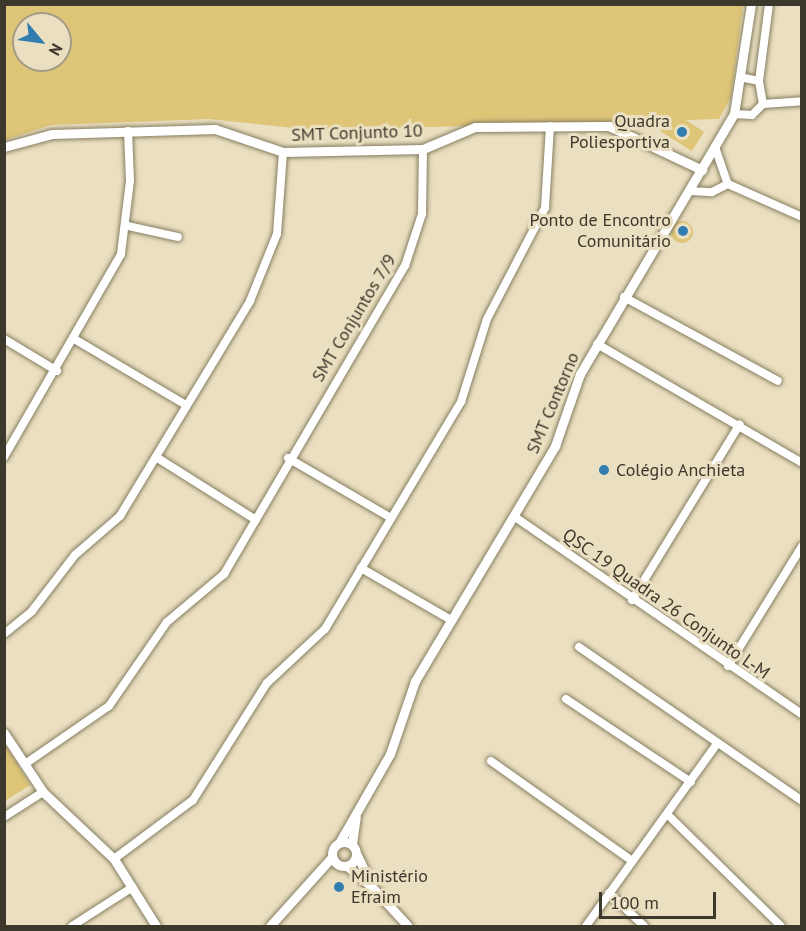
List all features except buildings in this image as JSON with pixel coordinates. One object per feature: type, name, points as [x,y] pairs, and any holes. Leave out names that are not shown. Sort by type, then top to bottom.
[{"type":"street","name":"SMT Contorno","points":[[339,863],[339,843],[390,754],[415,681],[515,517],[555,446],[575,384],[624,297],[690,191],[734,114],[744,78],[751,4]]},
{"type":"street","points":[[763,104],[759,81],[769,4]]},
{"type":"street","points":[[744,78],[759,81]]},
{"type":"street","points":[[734,114],[752,115],[763,104],[801,101]]},
{"type":"street","points":[[114,859],[193,801],[267,683],[325,629],[461,402],[487,319],[545,208],[550,126]]},
{"type":"street","name":"SMT Conjunto 10","points":[[4,147],[52,134],[215,129],[284,152],[423,149],[475,127],[616,127],[702,170]]},
{"type":"street","points":[[4,457],[110,282],[128,226],[128,130]]},
{"type":"street","points":[[715,147],[728,184],[801,217]]},
{"type":"street","name":"SMT Conjuntos 7/9","points":[[25,764],[123,692],[167,622],[224,574],[256,520],[288,458],[405,266],[422,214],[423,149]]},
{"type":"street","points":[[4,633],[32,611],[75,555],[120,516],[186,405],[267,264],[277,234],[284,152]]},
{"type":"street","points":[[690,191],[712,192],[728,184]]},
{"type":"street","points":[[128,226],[177,237]]},
{"type":"street","points":[[624,297],[778,381]]},
{"type":"street","points":[[4,339],[57,371]]},
{"type":"street","points":[[76,340],[186,405]]},
{"type":"street","points":[[597,344],[740,424],[801,463]]},
{"type":"street","points":[[632,600],[740,424]]},
{"type":"street","points":[[156,456],[256,520]]},
{"type":"street","points":[[288,458],[391,518]]},
{"type":"street","name":"QSC 19 Quadra 26 Conjunto L-M","points":[[515,517],[632,600],[801,714]]},
{"type":"street","points":[[728,666],[801,546]]},
{"type":"street","points":[[361,568],[451,620]]},
{"type":"street","points":[[579,647],[716,745],[732,748],[801,801]]},
{"type":"street","points":[[566,699],[691,782]]},
{"type":"street","points":[[4,733],[43,792],[114,859],[156,927]]},
{"type":"street","points":[[586,927],[716,745]]},
{"type":"street","points":[[491,762],[632,861]]},
{"type":"street","points":[[4,817],[43,792]]},
{"type":"street","name":"SMT Contorno","points":[[352,844],[359,806]]},
{"type":"street","points":[[668,815],[781,927]]},
{"type":"street","points":[[339,843],[352,844],[372,887]]},
{"type":"street","points":[[270,927],[316,878],[339,863],[357,855]]},
{"type":"street","points":[[339,863],[372,887],[408,927]]},
{"type":"street","points":[[72,927],[133,887]]},
{"type":"street","points":[[609,893],[644,927]]},
{"type":"shaded area","points":[[4,5],[743,5],[731,97],[719,119],[686,120],[704,132],[692,151],[660,131],[666,121],[313,130],[209,119],[51,125],[5,140]]},
{"type":"shaded area","name":"Ponto de Encontro Comunitário","points":[[682,221],[690,224],[693,232],[690,240],[682,243],[674,240],[671,232],[674,224]]},
{"type":"shaded area","points":[[4,742],[30,785],[5,801],[4,801]]},
{"type":"place","name":"Quadra Poliesportiva","points":[[682,132]]},
{"type":"place","name":"Ponto de Encontro Comunitário","points":[[683,231]]},
{"type":"place","name":"Colégio Anchieta","points":[[604,470]]},
{"type":"place","name":"Ministério Efraim","points":[[339,887]]}]
